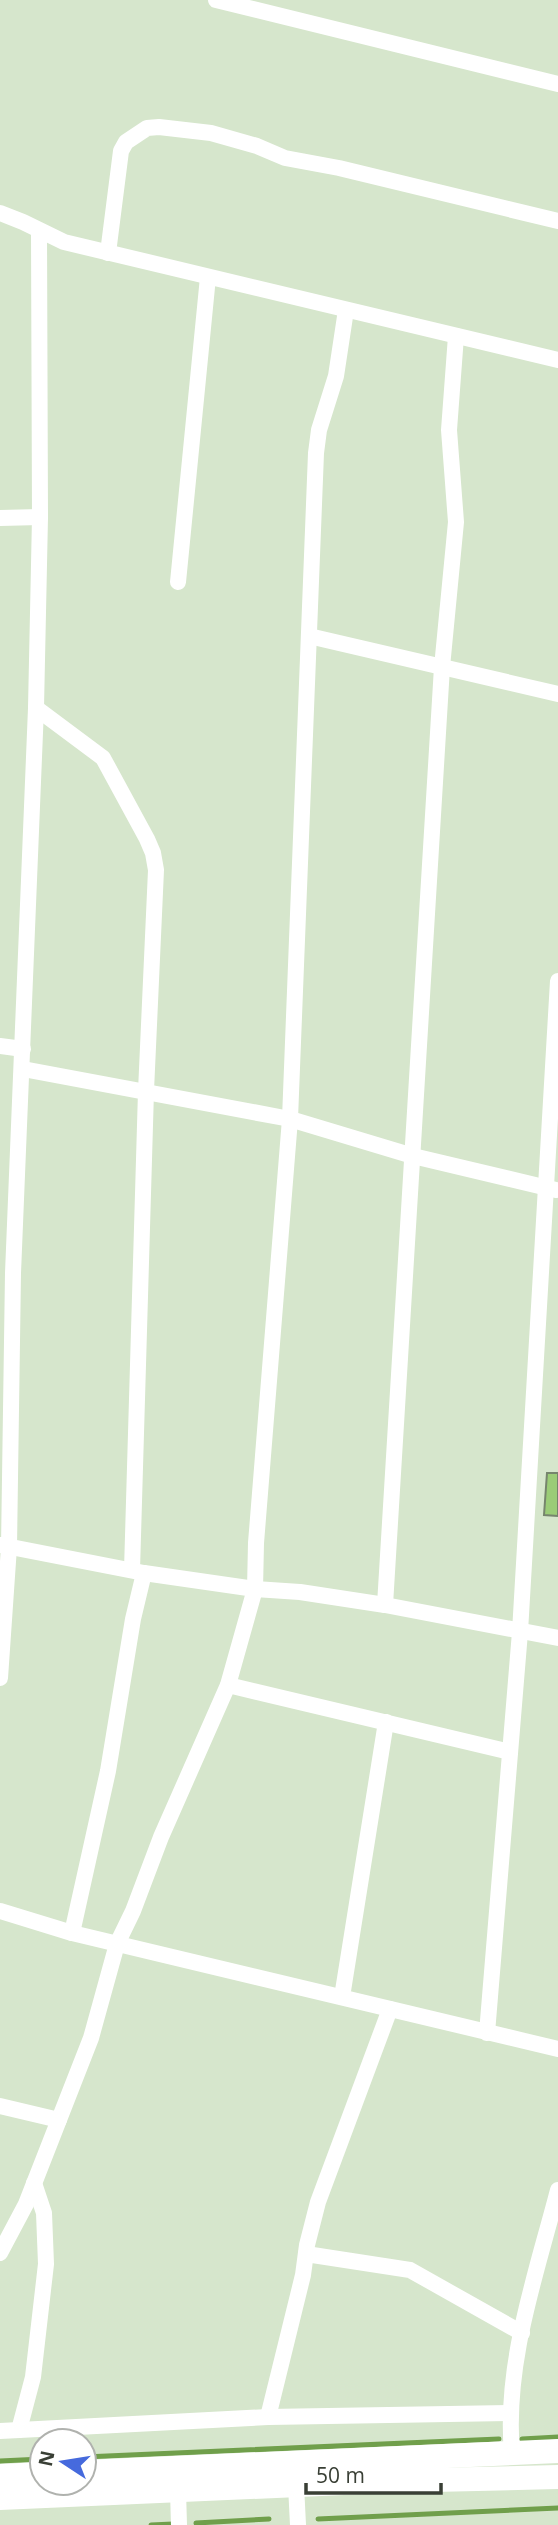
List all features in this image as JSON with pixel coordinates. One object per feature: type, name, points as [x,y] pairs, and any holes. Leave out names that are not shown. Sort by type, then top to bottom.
[{"type":"main road","points":[[98,2471],[511,2443],[558,2451]]},
{"type":"main road","points":[[0,2476],[28,2475]]},
{"type":"main road","points":[[0,2498],[558,2477]]},
{"type":"street","points":[[216,0],[558,83]]},
{"type":"street","points":[[108,253],[121,151],[126,142],[147,128],[159,127],[211,133],[257,146],[285,158],[339,168],[558,221]]},
{"type":"street","points":[[0,213],[64,242],[558,359]]},
{"type":"street","points":[[0,1678],[36,708],[40,517],[39,232]]},
{"type":"street","points":[[178,582],[208,276]]},
{"type":"street","points":[[0,2253],[26,2204],[91,2038],[117,1944],[133,1912],[161,1837],[228,1685],[255,1589],[256,1544],[290,1119],[316,453],[319,430],[336,376],[346,310]]},
{"type":"street","points":[[385,1605],[442,667],[456,522],[450,430],[456,336]]},
{"type":"street","points":[[0,518],[40,517]]},
{"type":"street","points":[[309,636],[558,694]]},
{"type":"street","points":[[36,708],[103,758],[153,853],[156,870],[146,1091],[138,1571],[133,1619],[108,1771],[72,1933]]},
{"type":"street","points":[[487,2032],[553,1190],[558,981]]},
{"type":"street","points":[[0,1046],[23,1049]]},
{"type":"street","points":[[23,1069],[290,1119],[413,1156],[553,1190]]},
{"type":"street","points":[[4,1546],[138,1571],[385,1605],[558,1638]]},
{"type":"street","points":[[228,1685],[510,1752]]},
{"type":"street","points":[[342,1997],[386,1723]]},
{"type":"street","points":[[0,1911],[72,1933],[558,2049]]},
{"type":"street","points":[[268,2417],[318,2202],[390,2009]]},
{"type":"street","points":[[0,2106],[59,2120]]},
{"type":"street","points":[[19,2430],[33,2377],[46,2264],[44,2213],[34,2182]]},
{"type":"street","points":[[511,2443],[509,2413],[522,2333],[558,2190]]},
{"type":"street","points":[[306,2254],[410,2270],[522,2333]]},
{"type":"street","points":[[0,2431],[268,2417],[509,2413]]},
{"type":"street","points":[[296,2485],[298,2525]]},
{"type":"street","points":[[178,2491],[179,2525]]},
{"type":"building","points":[[547,1473],[558,1473],[558,1516],[544,1515]]},
{"type":"waterway","points":[[522,2439],[558,2437]]},
{"type":"waterway","points":[[98,2456],[499,2439]]},
{"type":"waterway","points":[[0,2461],[28,2460]]},
{"type":"waterway","points":[[318,2519],[558,2508]]},
{"type":"waterway","points":[[196,2523],[269,2519]]},
{"type":"waterway","points":[[151,2525],[173,2524]]}]
